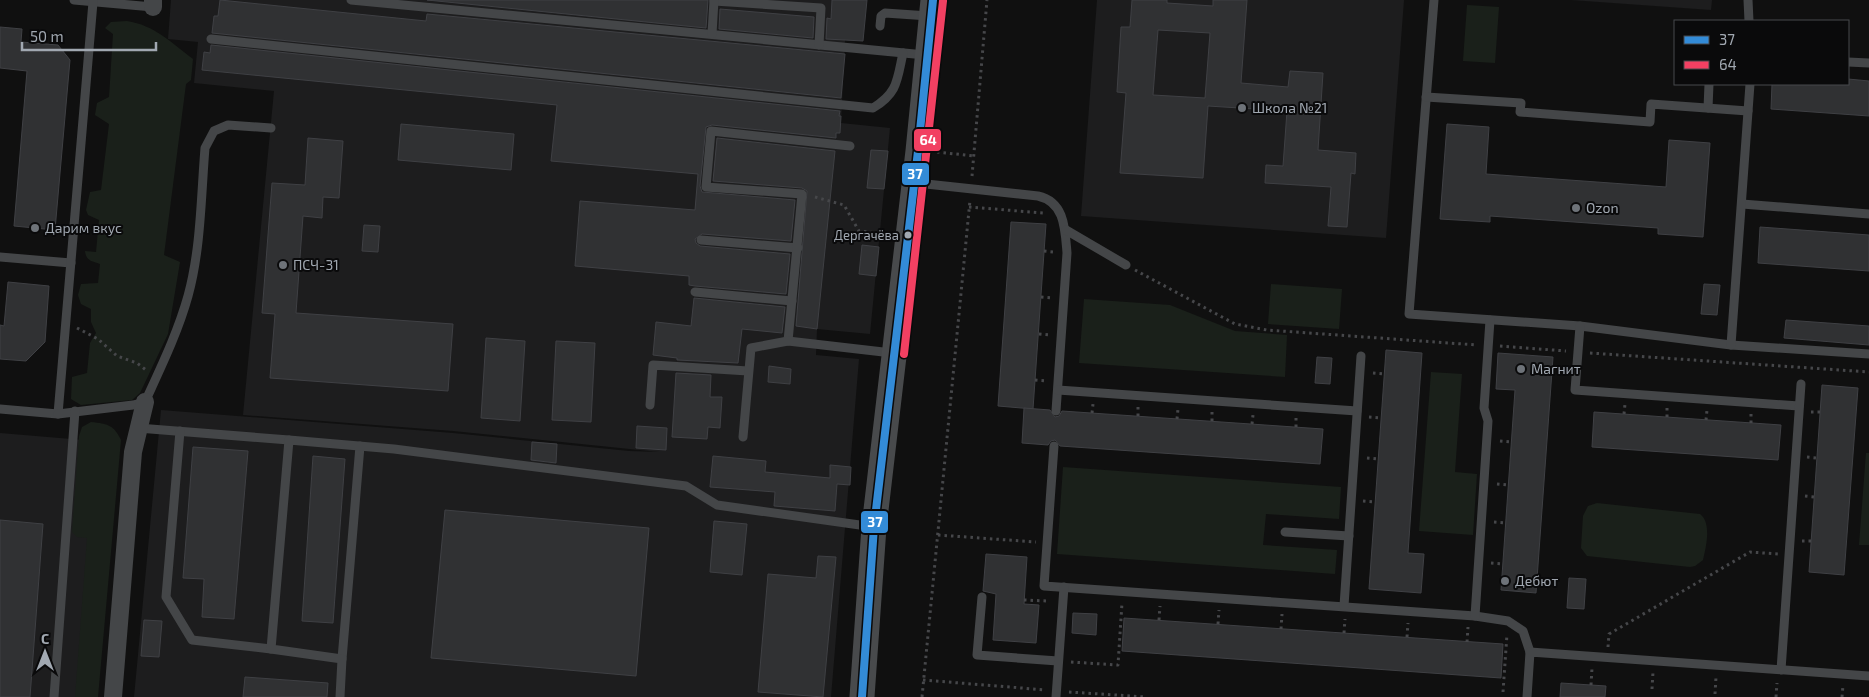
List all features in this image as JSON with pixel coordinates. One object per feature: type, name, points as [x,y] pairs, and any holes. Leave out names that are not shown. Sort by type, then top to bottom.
[{"type":"street","points":[[862,697],[874,527],[914,183],[932,8]]},
{"type":"street","points":[[112,697],[133,452],[145,402]]},
{"type":"lane","points":[[74,0],[153,3]]},
{"type":"lane","points":[[351,0],[927,55]]},
{"type":"lane","points":[[1434,0],[1409,314],[1580,326],[1731,345],[1869,354]]},
{"type":"lane","points":[[1748,0],[1750,20]]},
{"type":"lane","points":[[712,34],[714,1],[821,8],[819,45]]},
{"type":"lane","points":[[58,414],[93,2]]},
{"type":"lane","points":[[880,26],[881,16],[885,13],[932,8]]},
{"type":"lane","points":[[211,39],[873,108],[888,98],[896,86],[903,53]]},
{"type":"lane","points":[[1849,62],[1869,63]]},
{"type":"lane","points":[[1708,108],[1710,85]]},
{"type":"lane","points":[[1731,345],[1750,85]]},
{"type":"lane","points":[[1426,97],[1521,104],[1520,112],[1650,122],[1652,104],[1748,111]]},
{"type":"lane","points":[[0,409],[58,414],[133,406],[145,402],[177,329],[188,295],[194,261],[205,148],[214,131],[228,125],[271,128]]},
{"type":"lane","points":[[788,341],[802,194],[706,186],[711,131],[850,146]]},
{"type":"lane","points":[[914,183],[1049,199],[1056,205],[1066,230],[1067,253],[1056,410]]},
{"type":"lane","points":[[1742,204],[1869,214]]},
{"type":"lane","points":[[1066,230],[1126,265]]},
{"type":"lane","points":[[701,240],[798,248]]},
{"type":"lane","points":[[0,257],[71,263]]},
{"type":"lane","points":[[695,292],[792,301]]},
{"type":"lane","points":[[1475,616],[1488,421],[1484,408],[1490,320]]},
{"type":"lane","points":[[1580,326],[1575,390],[1799,406]]},
{"type":"lane","points":[[743,437],[751,348],[788,341],[894,353]]},
{"type":"lane","points":[[1344,611],[1361,356]]},
{"type":"lane","points":[[650,405],[653,365],[748,371]]},
{"type":"lane","points":[[1781,670],[1801,384]]},
{"type":"lane","points":[[1058,390],[1357,411]]},
{"type":"lane","points":[[54,697],[75,411]]},
{"type":"lane","points":[[138,428],[360,446],[686,486],[717,506],[874,527]]},
{"type":"lane","points":[[180,431],[166,597],[192,640],[342,658]]},
{"type":"lane","points":[[271,649],[289,440]]},
{"type":"lane","points":[[340,697],[360,446]]},
{"type":"lane","points":[[1054,446],[1044,586],[1344,611],[1475,616],[1508,621],[1523,631],[1530,652],[1526,697]]},
{"type":"lane","points":[[1285,532],[1348,536]]},
{"type":"lane","points":[[1056,694],[1064,587]]},
{"type":"lane","points":[[982,596],[978,655],[1058,661]]},
{"type":"lane","points":[[1530,652],[1869,676]]},
{"type":"path","points":[[922,697],[971,189],[987,0]]},
{"type":"path","points":[[935,152],[974,156]]},
{"type":"path","points":[[802,194],[844,205],[859,231],[887,234],[889,224]]},
{"type":"path","points":[[969,207],[1061,214]]},
{"type":"path","points":[[1126,265],[1235,324],[1267,330],[1869,372]]},
{"type":"path","points":[[66,323],[98,339],[117,356],[137,363],[151,376],[154,383]]},
{"type":"path","points":[[1513,347],[1513,354]]},
{"type":"path","points":[[937,535],[1047,543]]},
{"type":"path","points":[[1607,657],[1609,634],[1750,552],[1789,555]]},
{"type":"path","points":[[1024,600],[1034,600]]},
{"type":"path","points":[[1058,661],[1118,665],[1122,600]]},
{"type":"path","points":[[1159,620],[1160,602]]},
{"type":"path","points":[[1218,624],[1219,607]]},
{"type":"path","points":[[1281,629],[1282,611]]},
{"type":"path","points":[[1344,611],[1344,633]]},
{"type":"path","points":[[1407,638],[1409,620]]},
{"type":"path","points":[[1467,642],[1468,624]]},
{"type":"path","points":[[1503,692],[1507,627]]},
{"type":"path","points":[[923,680],[1056,694],[1146,697]]},
{"type":"shaded area","points":[[171,0],[847,0],[841,123],[890,128],[870,334],[817,329],[816,355],[859,359],[831,697],[134,697],[161,410],[453,433],[629,451],[659,452],[453,431],[243,415],[274,91],[194,83],[198,42],[168,39]]},
{"type":"shaded area","name":"Школа №21","points":[[1097,0],[1404,0],[1386,238],[1081,216]]},
{"type":"shaded area","points":[[1571,0],[1712,0],[1711,10]]},
{"type":"shaded area","points":[[1467,5],[1499,7],[1495,63],[1463,61]]},
{"type":"shaded area","points":[[127,21],[146,26],[170,41],[193,59],[191,80],[186,84],[164,255],[180,262],[168,334],[140,393],[132,400],[81,405],[71,399],[72,377],[87,373],[90,343],[96,333],[91,322],[91,309],[81,304],[78,295],[81,284],[98,283],[100,264],[88,259],[85,251],[96,252],[99,220],[88,215],[86,210],[90,192],[101,190],[109,124],[95,115],[97,103],[109,97],[113,34],[105,28],[111,22]]},
{"type":"shaded area","points":[[1271,284],[1342,289],[1339,329],[1268,324]]},
{"type":"shaded area","points":[[1084,299],[1170,305],[1235,331],[1287,335],[1285,377],[1079,363]]},
{"type":"shaded area","points":[[1431,372],[1462,374],[1455,472],[1477,474],[1473,535],[1419,531]]},
{"type":"shaded area","points":[[91,422],[110,426],[116,431],[121,440],[98,697],[75,697],[87,538],[77,537],[72,532],[79,436],[82,427]]},
{"type":"shaded area","points":[[0,433],[119,443],[97,697],[0,697]]},
{"type":"shaded area","points":[[1866,453],[1869,453],[1869,545],[1859,545]]},
{"type":"shaded area","points":[[1063,467],[1341,487],[1339,519],[1266,514],[1263,545],[1337,550],[1335,574],[1057,554]]},
{"type":"shaded area","points":[[1597,503],[1700,514],[1704,518],[1707,529],[1707,542],[1703,560],[1690,567],[1587,556],[1581,548],[1583,516],[1588,506]]},
{"type":"building","points":[[220,0],[426,21],[427,14],[845,54],[841,98],[212,33],[214,16],[218,16]]},
{"type":"building","points":[[427,0],[708,0],[706,28]]},
{"type":"building","points":[[832,0],[867,0],[863,41],[826,39],[827,18],[831,19]]},
{"type":"building","points":[[1132,0],[1167,0],[1167,3],[1213,6],[1213,0],[1247,0],[1241,83],[1288,87],[1290,71],[1323,73],[1318,150],[1356,153],[1355,174],[1351,173],[1347,227],[1328,226],[1331,187],[1265,183],[1266,165],[1283,166],[1287,111],[1208,106],[1203,178],[1120,173],[1126,93],[1117,92],[1121,27],[1130,27]],"holes":[[[1158,30],[1210,33],[1205,98],[1153,95]]]},
{"type":"building","points":[[720,9],[814,17],[813,38],[719,29]]},
{"type":"building","points":[[0,27],[22,29],[21,42],[58,45],[70,60],[55,230],[14,226],[27,71],[0,68]]},
{"type":"building","points":[[211,45],[840,111],[840,133],[836,133],[836,138],[712,125],[706,127],[700,186],[702,192],[795,200],[791,241],[702,234],[695,239],[696,243],[700,246],[790,254],[786,294],[695,286],[689,285],[689,276],[575,266],[580,201],[695,210],[698,174],[551,161],[557,105],[202,70],[204,52],[210,53]]},
{"type":"building","points":[[1849,79],[1869,81],[1869,116],[1771,109],[1772,85],[1849,85]]},
{"type":"building","points":[[401,124],[514,134],[511,170],[398,160]]},
{"type":"building","points":[[1447,124],[1489,127],[1486,174],[1666,187],[1669,140],[1710,143],[1703,237],[1658,234],[1658,228],[1490,216],[1490,222],[1440,219]]},
{"type":"building","name":"ПСЧ-31","points":[[308,138],[343,141],[339,198],[323,197],[322,218],[303,216],[296,313],[453,324],[448,391],[270,378],[275,314],[262,313],[272,183],[305,185]]},
{"type":"building","points":[[717,138],[835,151],[817,329],[796,326],[807,191],[802,188],[713,181]]},
{"type":"building","points":[[871,150],[888,151],[884,189],[867,188]]},
{"type":"building","points":[[1011,222],[1046,224],[1033,409],[998,406]]},
{"type":"building","points":[[364,225],[380,226],[378,252],[362,251]]},
{"type":"building","points":[[1760,227],[1869,235],[1869,271],[1758,263]]},
{"type":"building","points":[[862,245],[879,247],[876,276],[859,274]]},
{"type":"building","points":[[8,282],[49,286],[45,342],[26,361],[0,359],[0,325],[4,326]]},
{"type":"building","points":[[1704,284],[1720,285],[1717,315],[1701,314]]},
{"type":"building","points":[[694,298],[785,307],[782,333],[742,329],[738,363],[677,360],[677,358],[653,355],[656,322],[691,326]]},
{"type":"building","points":[[1786,320],[1869,326],[1869,345],[1784,338]]},
{"type":"building","points":[[486,338],[525,341],[520,421],[481,418]]},
{"type":"building","points":[[556,341],[595,343],[591,422],[552,420]]},
{"type":"building","points":[[1386,350],[1422,353],[1408,553],[1424,554],[1421,593],[1369,589]]},
{"type":"building","points":[[1498,353],[1553,357],[1536,593],[1501,590],[1515,390],[1496,389]]},
{"type":"building","points":[[1317,357],[1332,358],[1330,384],[1315,383]]},
{"type":"building","points":[[769,366],[791,369],[790,384],[768,382]]},
{"type":"building","points":[[676,373],[711,375],[710,397],[722,397],[720,428],[708,427],[707,439],[672,437]]},
{"type":"building","points":[[1822,385],[1858,388],[1844,575],[1809,572]]},
{"type":"building","points":[[1024,408],[1050,410],[1055,417],[1059,416],[1062,411],[1323,429],[1320,464],[1060,446],[1055,440],[1051,441],[1048,445],[1022,443]]},
{"type":"building","points":[[1594,412],[1781,425],[1778,460],[1592,447]]},
{"type":"building","points":[[637,426],[667,428],[666,450],[636,448]]},
{"type":"building","points":[[532,442],[557,444],[556,463],[531,460]]},
{"type":"building","points":[[193,447],[248,451],[234,619],[202,617],[204,579],[183,578]]},
{"type":"building","points":[[313,456],[345,459],[333,623],[302,621]]},
{"type":"building","points":[[713,456],[766,461],[765,472],[830,478],[830,465],[851,467],[850,485],[837,484],[835,511],[774,506],[775,492],[710,487]]},
{"type":"building","points":[[445,510],[649,528],[636,676],[431,658]]},
{"type":"building","points":[[0,520],[43,524],[30,697],[0,697]]},
{"type":"building","points":[[714,521],[747,524],[742,575],[710,572]]},
{"type":"building","points":[[986,554],[1027,557],[1024,604],[1039,605],[1036,643],[993,640],[996,594],[983,591]]},
{"type":"building","points":[[818,556],[836,557],[823,697],[758,692],[768,574],[816,578]]},
{"type":"building","points":[[1569,578],[1586,579],[1584,609],[1567,608]]},
{"type":"building","points":[[1073,613],[1097,614],[1096,635],[1072,633]]},
{"type":"building","points":[[1124,618],[1503,644],[1501,678],[1122,651]]},
{"type":"building","points":[[144,620],[162,621],[159,657],[141,656]]},
{"type":"building","points":[[245,677],[328,683],[327,697],[243,697]]},
{"type":"building","points":[[1561,683],[1606,686],[1605,697],[1560,697]]},
{"type":"transit line","name":"37","points":[[862,697],[874,527],[918,151],[933,0]]},
{"type":"transit line","name":"64","points":[[904,354],[943,1]]},
{"type":"place","name":"Школа №21","points":[[1242,108]]},
{"type":"place","name":"Ozon","points":[[1576,208]]},
{"type":"place","name":"Дарим вкус","points":[[35,228]]},
{"type":"place","name":"Дергачёва","points":[[908,235]]},
{"type":"place","name":"ПСЧ-31","points":[[283,265]]},
{"type":"place","name":"Магнит","points":[[1521,369]]},
{"type":"place","name":"Дебют","points":[[1505,581]]}]
